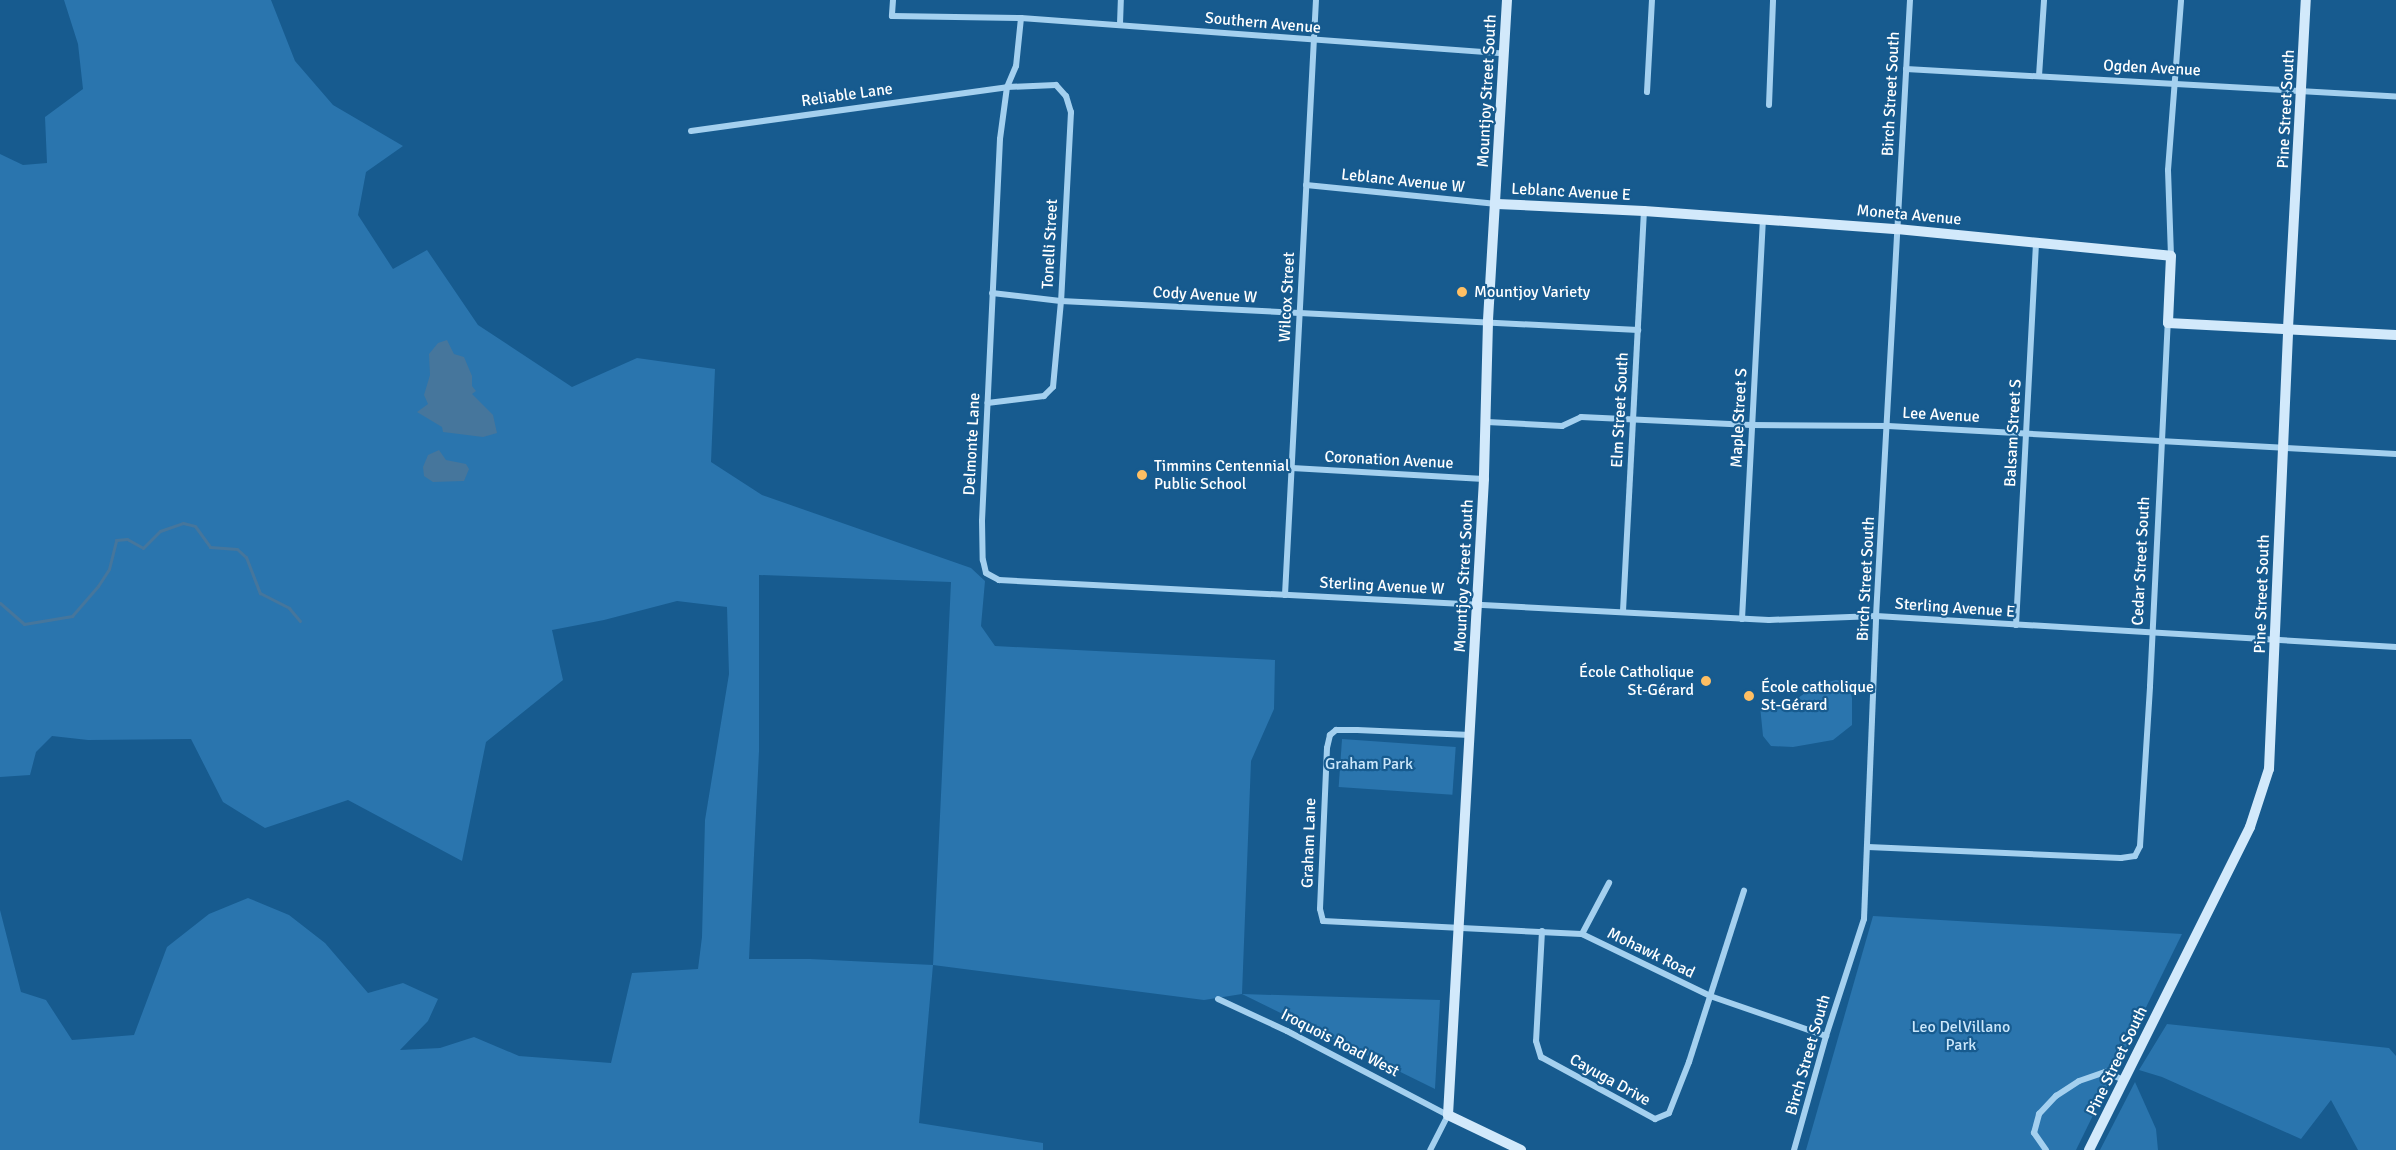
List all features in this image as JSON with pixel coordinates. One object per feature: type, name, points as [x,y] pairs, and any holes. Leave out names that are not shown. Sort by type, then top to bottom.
[{"type":"street","name":"Southern Avenue","points":[[893,0],[892,16],[1021,18],[1503,53]]},
{"type":"street","points":[[1120,24],[1121,0]]},
{"type":"street","name":"Wilcox Street","points":[[1285,595],[1316,0]]},
{"type":"street","name":"Mountjoy Street South","points":[[1430,1150],[1448,1115],[1484,479],[1488,322],[1497,204],[1507,0]]},
{"type":"street","points":[[1647,92],[1652,0]]},
{"type":"street","points":[[1768,105],[1773,0]]},
{"type":"street","name":"Birch Street South","points":[[1794,1150],[1826,1036],[1864,919],[1876,616],[1910,0]]},
{"type":"street","points":[[2039,76],[2044,0]]},
{"type":"street","name":"Cedar Street South","points":[[1868,847],[2121,858],[2135,856],[2140,846],[2171,256],[2168,170],[2181,0]]},
{"type":"street","name":"Pine Street South","points":[[2089,1150],[2245,836],[2270,769],[2288,328],[2306,0]]},
{"type":"street","name":"Delmonte Lane","points":[[1021,18],[1016,66],[1007,87],[1000,139],[982,521],[983,560],[986,573],[999,580],[1285,595]]},
{"type":"street","name":"Ogden Avenue","points":[[1906,69],[2396,96]]},
{"type":"street","name":"Tonelli Street","points":[[987,403],[1044,396],[1053,387],[1061,301],[1071,112],[1066,96],[1056,85],[1007,87]]},
{"type":"street","name":"Reliable Lane","points":[[692,131],[1007,87]]},
{"type":"street","name":"Leblanc Avenue W","points":[[1306,184],[1497,204]]},
{"type":"street","name":"Leblanc Avenue E","points":[[1497,204],[1644,211]]},
{"type":"street","name":"Moneta Avenue","points":[[1644,211],[1897,229],[2171,256]]},
{"type":"street","name":"Elm Street South","points":[[1623,611],[1644,211]]},
{"type":"street","name":"Maple Street S","points":[[1742,619],[1763,219]]},
{"type":"street","name":"Balsam Street S","points":[[2016,625],[2036,242]]},
{"type":"street","name":"Cody Avenue W","points":[[992,293],[1061,301],[1638,330]]},
{"type":"street","points":[[2168,323],[2396,335]]},
{"type":"street","name":"Lee Avenue","points":[[1487,422],[1562,426],[1581,417],[1751,425],[1888,426],[2396,454]]},
{"type":"street","name":"Coronation Avenue","points":[[1292,468],[1484,479]]},
{"type":"street","name":"Sterling Avenue W","points":[[1285,595],[1477,604]]},
{"type":"street","name":"Sterling Avenue E","points":[[1477,604],[1769,620],[1876,616],[2396,647]]},
{"type":"street","name":"Graham Lane","points":[[1459,927],[1323,921],[1320,909],[1327,748],[1330,735],[1336,730],[1470,735]]},
{"type":"street","points":[[1582,934],[1609,883]]},
{"type":"street","points":[[1710,996],[1744,891]]},
{"type":"street","name":"Mohawk Road","points":[[1459,927],[1582,934],[1710,996],[1826,1036]]},
{"type":"street","name":"Cayuga Drive","points":[[1542,931],[1536,1041],[1542,1057],[1654,1119],[1669,1113],[1689,1062],[1710,996]]},
{"type":"street","name":"Iroquois Road West","points":[[1218,999],[1298,1036],[1448,1115]]},
{"type":"street","points":[[2046,1150],[2034,1133],[2039,1114],[2056,1096],[2079,1081],[2106,1072],[2124,1080]]},
{"type":"street","points":[[1448,1115],[1521,1150]]},
{"type":"green space","points":[[64,0],[271,0],[295,61],[333,105],[403,146],[366,172],[358,215],[393,269],[427,250],[478,325],[572,387],[637,358],[715,369],[711,462],[762,495],[971,568],[985,581],[981,626],[995,646],[1275,660],[1274,709],[1251,761],[1242,994],[1204,1000],[933,965],[919,1123],[1043,1143],[1043,1150],[0,1150],[0,910],[21,992],[46,1000],[72,1040],[134,1035],[167,947],[209,914],[248,898],[289,915],[325,943],[368,993],[403,983],[438,999],[428,1021],[400,1050],[440,1048],[474,1037],[519,1056],[611,1063],[632,973],[698,969],[702,937],[705,820],[729,674],[727,607],[677,601],[604,620],[552,630],[563,680],[486,742],[462,861],[348,800],[265,828],[223,802],[191,739],[88,740],[52,736],[36,752],[30,775],[0,777],[0,154],[23,165],[47,163],[45,117],[83,89],[78,44]],"holes":[[[759,575],[951,582],[933,965],[810,959],[749,959],[759,751]]]},
{"type":"green space","points":[[1836,680],[1848,682],[1852,698],[1852,725],[1833,740],[1793,747],[1771,746],[1763,736],[1760,706],[1795,700],[1817,685]]},
{"type":"green space","name":"Graham Park","points":[[1342,739],[1456,747],[1452,795],[1339,787]]},
{"type":"green space","name":"Leo DelVillano Park","points":[[1873,916],[2182,934],[2076,1150],[1806,1150]]},
{"type":"green space","points":[[1242,994],[1440,1000],[1435,1089]]},
{"type":"green space","points":[[2167,1024],[2389,1048],[2396,1056],[2396,1150],[2358,1150],[2331,1100],[2301,1139],[2162,1077],[2139,1070]]},
{"type":"green space","points":[[2135,1082],[2156,1129],[2158,1150],[2100,1150]]},
{"type":"shaded area","points":[[447,340],[454,354],[464,357],[472,376],[472,386],[476,391],[472,394],[493,415],[497,433],[483,437],[443,432],[442,427],[417,412],[428,404],[424,395],[430,375],[429,354],[438,343]]},
{"type":"shaded area","points":[[439,450],[446,460],[466,464],[469,469],[464,481],[433,482],[424,476],[423,467],[428,455]]},
{"type":"waterway","points":[[0,603],[24,624],[72,616],[98,586],[109,569],[116,540],[127,539],[143,548],[160,531],[183,523],[195,526],[210,547],[237,549],[246,557],[260,593],[289,608],[300,621]]},
{"type":"place","name":"Mountjoy Variety","points":[[1462,292]]},
{"type":"place","name":"Timmins Centennial Public School","points":[[1142,475]]},
{"type":"place","name":"École Catholique St-Gérard","points":[[1706,681]]},
{"type":"place","name":"École catholique St-Gérard","points":[[1749,696]]}]
